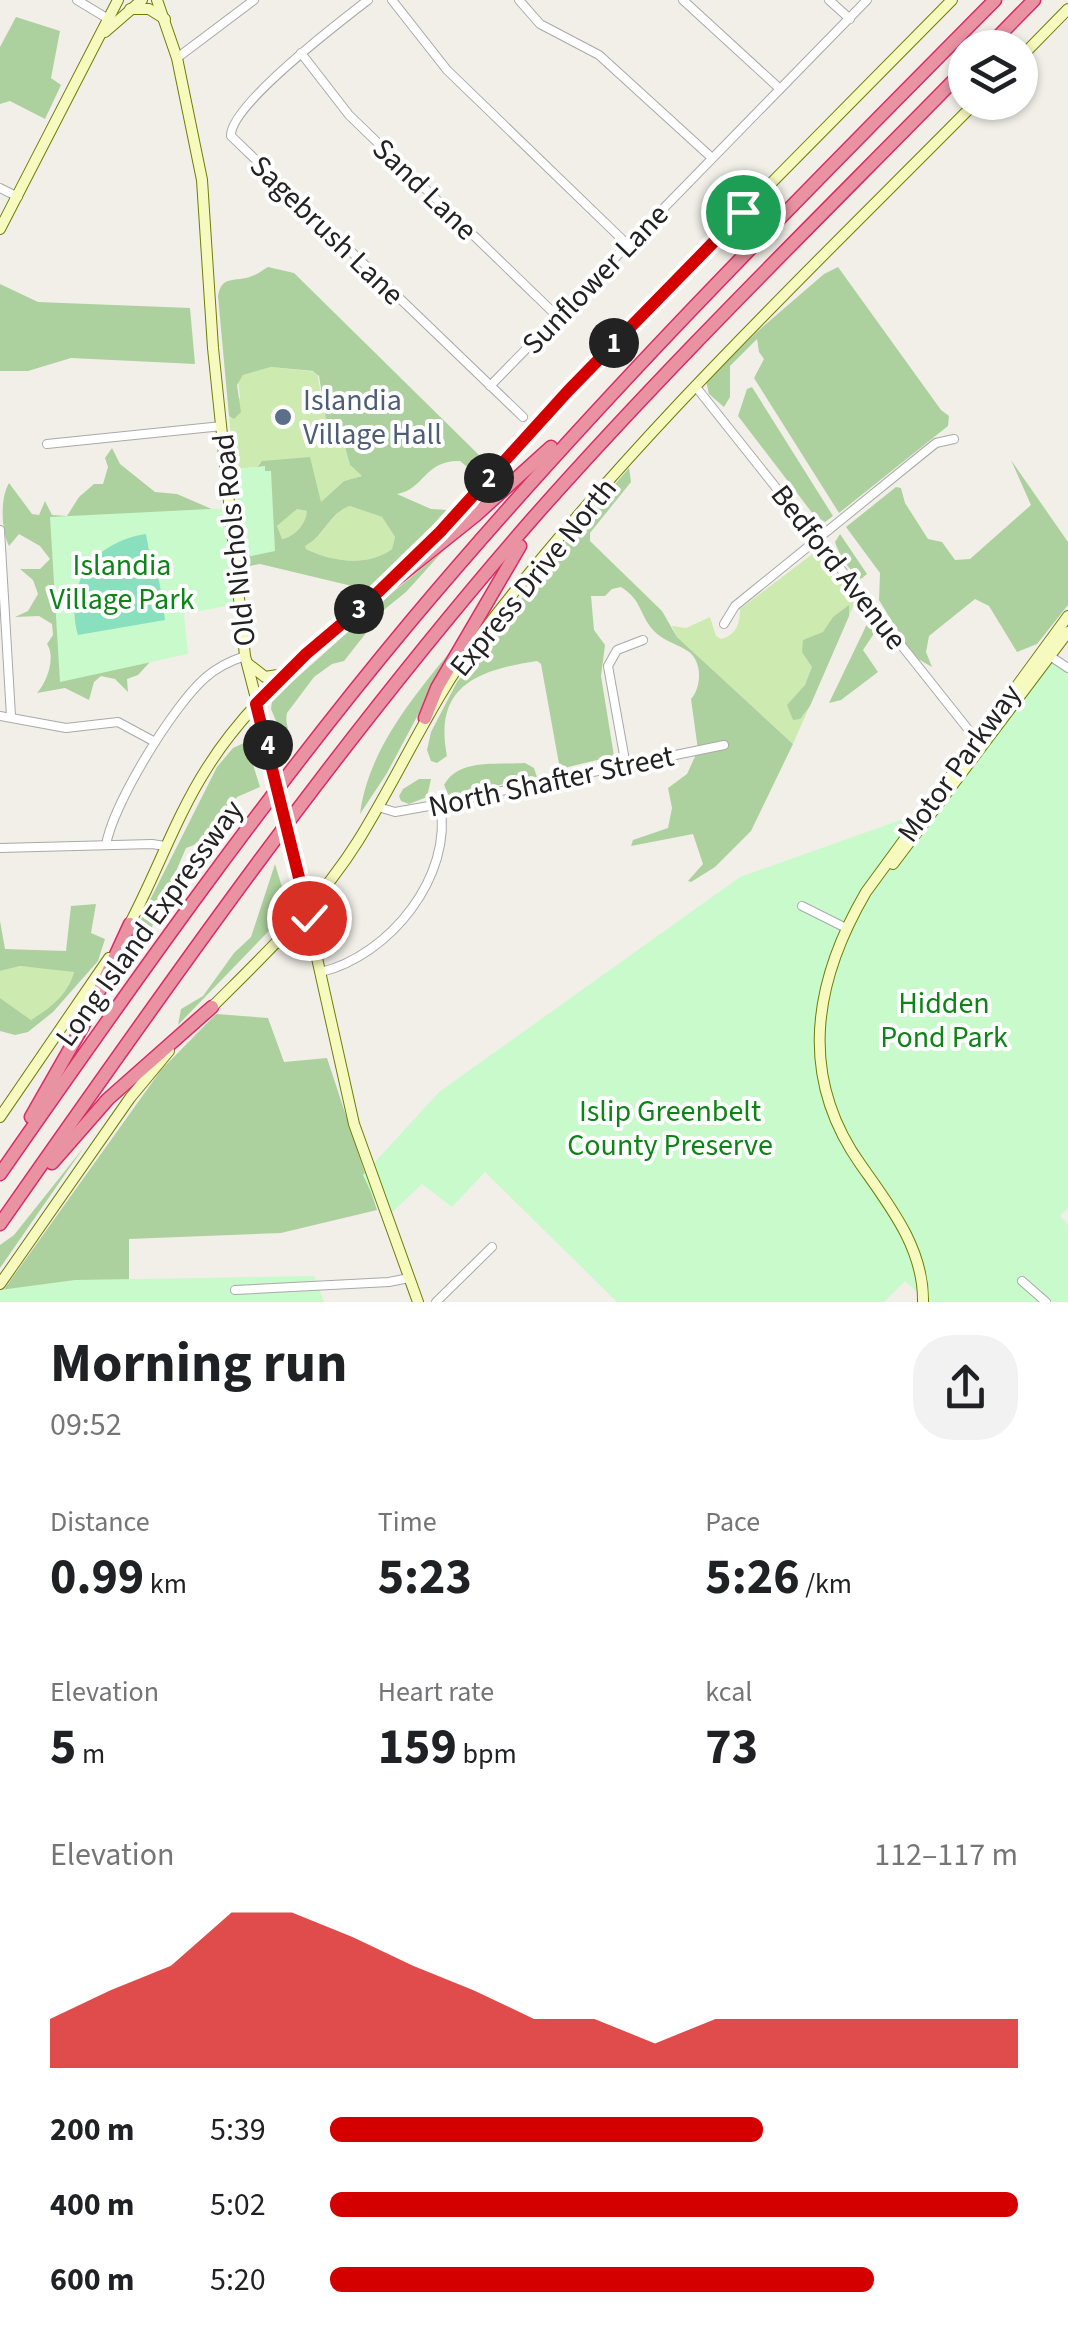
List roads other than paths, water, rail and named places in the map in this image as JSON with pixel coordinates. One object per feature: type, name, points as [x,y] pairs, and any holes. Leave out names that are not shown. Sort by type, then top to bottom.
[{"type":"highway","points":[[964,30],[984,0]]},
{"type":"highway","name":"Long Island Expressway","points":[[965,30],[995,0]]},
{"type":"highway","points":[[1005,30],[1034,0]]},
{"type":"highway","name":"Long Island Expressway","points":[[2,1171],[196,899],[328,724],[471,551],[595,411],[948,47]]},
{"type":"highway","name":"Long Island Expressway","points":[[0,1224],[275,838],[408,667],[534,517],[696,343],[948,87]]},
{"type":"highway","points":[[371,599],[514,483],[574,424],[595,411]]},
{"type":"highway","points":[[425,718],[437,688],[534,517]]},
{"type":"highway","points":[[2,1171],[83,1026],[130,924]]},
{"type":"highway","points":[[10,1209],[102,1105],[212,1007]]},
{"type":"main road","points":[[0,229],[118,0]]},
{"type":"main road","points":[[111,20],[142,0]]},
{"type":"main road","name":"Old Nichols Road","points":[[157,0],[177,58],[204,193],[246,659],[317,950],[354,1124],[418,1302]]},
{"type":"main road","points":[[0,1117],[130,924],[165,846],[211,762],[256,704],[440,532],[638,317],[952,0]]},
{"type":"main road","points":[[130,10],[149,9],[165,19]]},
{"type":"main road","points":[[1038,40],[1068,9]]},
{"type":"main road","name":"Express Drive North","points":[[0,1284],[136,1090],[338,870],[378,807],[425,718],[462,660],[504,606],[599,493],[696,387],[958,120]]},
{"type":"main road","name":"Motor Parkway","points":[[922,1302],[921,1277],[913,1248],[847,1143],[822,1071],[818,1030],[822,999],[829,969],[855,912],[905,836],[1046,653],[1068,616]]},
{"type":"main road","name":"Motor Parkway","points":[[1046,653],[1068,632]]},
{"type":"main road","points":[[246,659],[265,677],[286,673]]},
{"type":"main road","points":[[274,944],[294,938],[317,950]]},
{"type":"street","points":[[77,0],[111,20]]},
{"type":"street","points":[[177,58],[254,0]]},
{"type":"street","name":"Sagebrush Lane","points":[[368,0],[301,53],[234,121],[231,136],[523,417]]},
{"type":"street","points":[[392,0],[446,70],[628,245]]},
{"type":"street","points":[[683,0],[780,89]]},
{"type":"street","points":[[830,0],[850,18]]},
{"type":"street","name":"Sunflower Lane","points":[[490,386],[867,0]]},
{"type":"street","points":[[524,2],[540,24],[599,55],[712,158]]},
{"type":"street","name":"Sand Lane","points":[[301,53],[350,115],[558,317]]},
{"type":"street","points":[[0,188],[18,197]]},
{"type":"street","name":"Bedford Avenue","points":[[696,387],[979,743]]},
{"type":"street","points":[[47,444],[222,426]]},
{"type":"street","points":[[724,624],[735,606],[816,540],[936,443],[954,438]]},
{"type":"street","points":[[0,530],[11,716]]},
{"type":"street","points":[[626,766],[608,666],[616,650],[644,640]]},
{"type":"street","points":[[1046,653],[1068,668]]},
{"type":"street","points":[[106,845],[110,828],[156,742],[201,681],[220,666],[246,659]]},
{"type":"street","points":[[0,716],[66,728],[118,722],[156,742]]},
{"type":"street","name":"North Shafter Street","points":[[378,807],[396,812],[724,745]]},
{"type":"street","points":[[321,972],[373,946],[418,899],[441,841],[440,804]]},
{"type":"street","points":[[0,848],[165,846]]},
{"type":"street","points":[[802,906],[846,928]]},
{"type":"street","points":[[436,1302],[492,1247]]},
{"type":"street","points":[[235,1290],[409,1278]]},
{"type":"street","points":[[1022,1281],[1046,1302]]},
{"type":"place","name":"Islandia Village Hall","points":[[283,417]]},
{"type":"park label","name":"Islandia Village Park","points":[[122,582]]},
{"type":"park label","name":"Hidden Pond Park","points":[[944,1020]]},
{"type":"park label","name":"Islip Greenbelt County Preserve","points":[[670,1128]]}]
